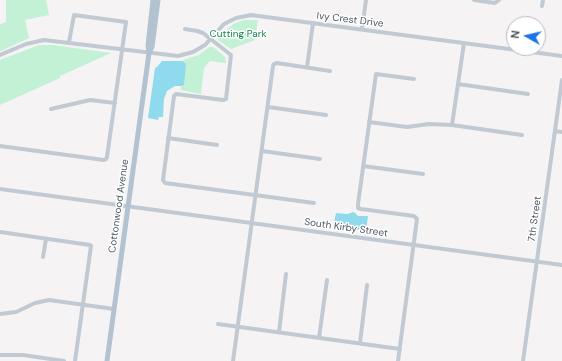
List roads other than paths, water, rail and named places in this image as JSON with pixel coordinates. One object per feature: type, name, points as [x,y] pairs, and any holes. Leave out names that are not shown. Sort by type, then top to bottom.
[{"type":"main road","name":"Cottonwood Avenue","points":[[150,53],[148,46],[153,0]]},
{"type":"main road","name":"Cottonwood Avenue","points":[[107,361],[158,0]]},
{"type":"street","points":[[362,29],[366,0]]},
{"type":"street","points":[[474,0],[495,3],[498,1]]},
{"type":"street","points":[[542,6],[543,0]]},
{"type":"street","points":[[0,146],[104,160],[106,159],[126,22],[74,15],[69,42]]},
{"type":"street","name":"Ivy Crest Drive","points":[[0,55],[38,40],[69,42],[172,56],[186,54],[199,49],[211,39],[224,24],[244,16],[259,16],[562,56]]},
{"type":"street","points":[[307,67],[312,23]]},
{"type":"street","points":[[185,29],[200,32],[232,55],[226,99],[223,100],[176,94],[174,96],[162,180],[165,183],[314,203]]},
{"type":"street","points":[[452,125],[464,43]]},
{"type":"street","points":[[233,361],[274,64],[330,71]]},
{"type":"street","points":[[398,361],[418,219],[416,217],[361,210],[358,208],[376,74],[414,79]]},
{"type":"street","name":"7th Street","points":[[523,361],[538,262],[562,80]]},
{"type":"street","points":[[458,84],[528,94]]},
{"type":"street","points":[[51,109],[85,101],[96,100],[114,103]]},
{"type":"street","points":[[268,107],[326,115]]},
{"type":"street","points":[[369,122],[407,128],[429,124],[452,125],[522,135]]},
{"type":"street","points":[[555,131],[562,132]]},
{"type":"street","points":[[168,138],[217,145]]},
{"type":"street","points":[[262,151],[320,159]]},
{"type":"street","points":[[363,166],[423,174]]},
{"type":"street","name":"South Kirby Street","points":[[0,189],[562,265]]},
{"type":"street","points":[[0,232],[91,246],[75,361]]},
{"type":"street","points":[[43,257],[46,238]]},
{"type":"street","points":[[279,332],[286,274]]},
{"type":"street","points":[[319,338],[327,280]]},
{"type":"street","points":[[360,343],[367,285]]},
{"type":"street","points":[[0,314],[16,312],[35,303],[44,301],[114,309]]},
{"type":"street","points":[[218,324],[400,349]]},
{"type":"street","points":[[0,355],[23,355],[64,361]]},
{"type":"water","points":[[162,61],[183,61],[186,65],[184,85],[175,86],[167,91],[164,99],[163,117],[159,117],[158,120],[148,118],[155,68]]},
{"type":"water","points":[[354,212],[358,216],[368,216],[366,231],[333,227],[336,213],[347,214]]},
{"type":"park label","name":"Cutting Park","points":[[238,34]]}]
